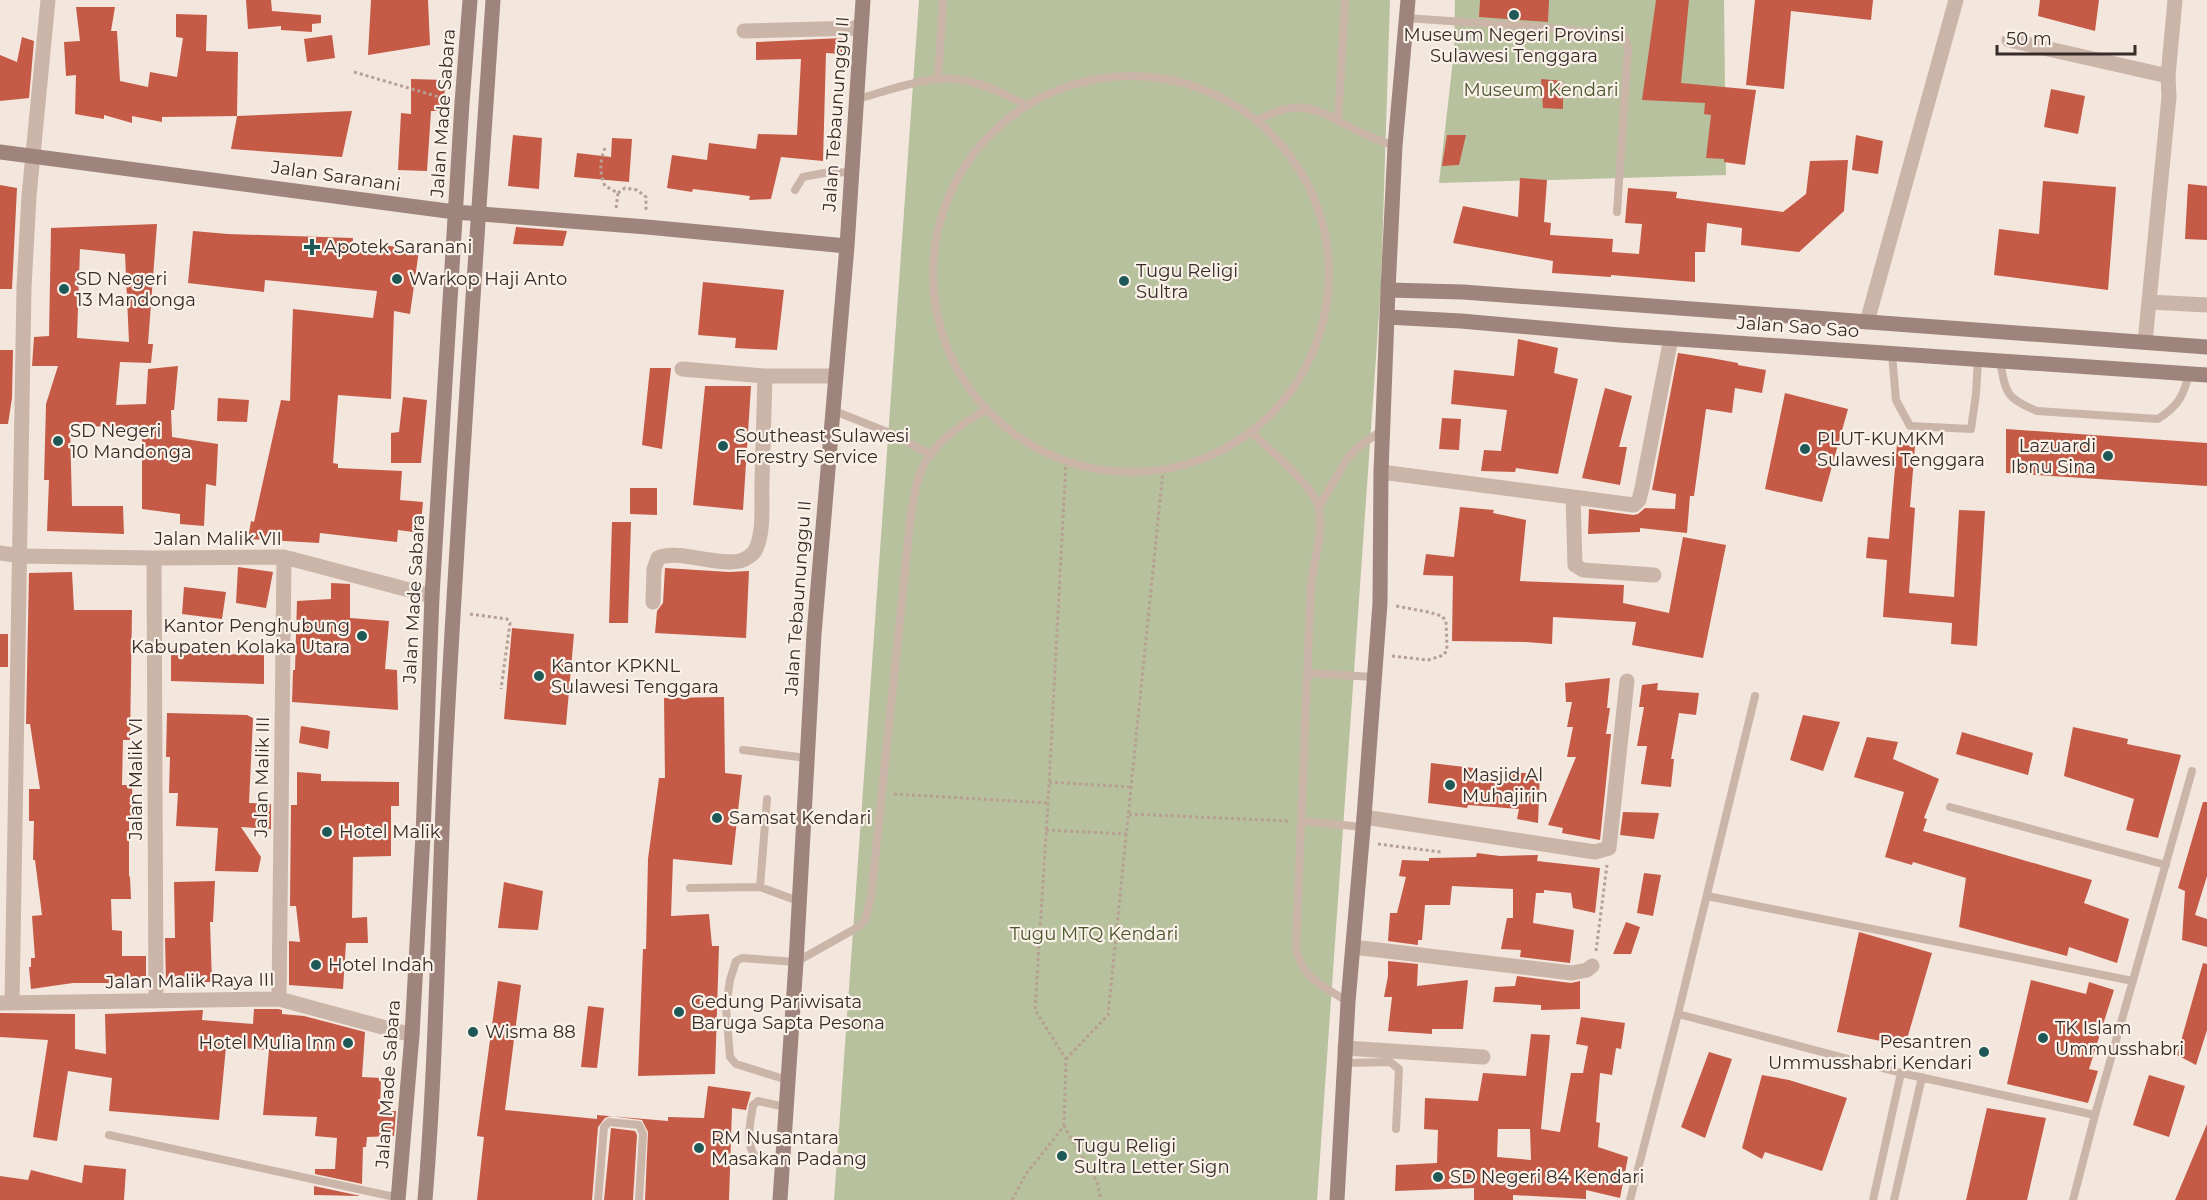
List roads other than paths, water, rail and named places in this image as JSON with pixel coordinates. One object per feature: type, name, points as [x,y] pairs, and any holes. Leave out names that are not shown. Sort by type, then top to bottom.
[{"type":"street","points":[[6,1003],[21,556],[24,286],[33,156],[48,0]]},
{"type":"street","name":"Jalan Made Sabara","points":[[398,1199],[412,1035],[423,835],[432,596],[470,0]]},
{"type":"street","points":[[425,1200],[437,998],[442,827],[453,612],[470,327],[494,0]]},
{"type":"street","name":"Jalan Tebaununggu II","points":[[780,1200],[814,634],[834,376],[847,246],[850,172],[858,99],[863,0]]},
{"type":"street","points":[[1337,1200],[1344,1055],[1380,603],[1381,472],[1388,290],[1395,146],[1408,0]]},
{"type":"street","points":[[1867,322],[1956,0]]},
{"type":"street","points":[[2145,342],[2169,98],[2175,0]]},
{"type":"street","points":[[744,31],[860,27]]},
{"type":"street","points":[[2009,40],[2169,76]]},
{"type":"street","name":"Jalan Saranani","points":[[0,152],[455,212],[847,246]]},
{"type":"street","name":"Jalan Sao Sao","points":[[1388,290],[1463,292],[2207,347]]},
{"type":"street","points":[[2150,302],[2207,305]]},
{"type":"street","name":"Jalan Sao Sao","points":[[1387,317],[2207,375]]},
{"type":"street","points":[[1381,472],[1631,505],[1639,500],[1671,338]]},
{"type":"street","points":[[681,369],[765,376],[834,376]]},
{"type":"street","points":[[653,602],[654,568],[658,558],[676,556],[727,562],[743,560],[751,556],[755,550],[761,523],[765,376]]},
{"type":"street","points":[[1573,497],[1575,565],[1584,570],[1654,575]]},
{"type":"street","name":"Jalan Malik VII","points":[[0,553],[21,556],[154,558],[284,557],[432,596]]},
{"type":"street","name":"Jalan Malik III","points":[[279,999],[284,557]]},
{"type":"street","name":"Jalan Malik VI","points":[[154,558],[156,1001]]},
{"type":"street","points":[[1363,828],[1595,852],[1609,848],[1627,681]]},
{"type":"street","points":[[1353,947],[1572,973],[1587,970],[1592,966]]},
{"type":"street","name":"Jalan Malik Raya III","points":[[6,1003],[279,999],[412,1035]]},
{"type":"street","points":[[1344,1055],[1483,1057]]},
{"type":"lane","points":[[938,78],[943,0]]},
{"type":"lane","points":[[1338,121],[1345,0]]},
{"type":"lane","points":[[1406,18],[1538,27],[1624,36],[1627,41],[1628,54],[1617,212]]},
{"type":"lane","points":[[1144,75],[1204,89],[1257,121],[1292,158],[1316,203],[1328,253],[1327,304],[1314,353],[1288,397],[1252,433],[1210,457],[1163,471],[1114,472],[1066,462],[1023,440],[986,409],[957,369],[939,322],[933,272],[939,223],[958,176],[987,136],[1026,105],[1083,80],[1144,75]]},
{"type":"lane","points":[[858,99],[938,78],[960,80],[996,90],[1026,105]]},
{"type":"lane","points":[[1257,121],[1277,111],[1298,106],[1325,113],[1372,139],[1395,146]]},
{"type":"lane","points":[[795,190],[803,177],[850,172]]},
{"type":"lane","points":[[1892,354],[1896,400],[1910,426],[1971,429],[1977,394],[1978,359]]},
{"type":"lane","points":[[2000,361],[2006,392],[2020,404],[2037,411],[2158,419],[2173,410],[2184,394],[2189,374]]},
{"type":"lane","points":[[786,1080],[736,1064],[730,1057],[726,1008],[730,980],[736,961],[742,958],[796,962],[855,931],[865,920],[871,897],[911,514],[922,468],[931,455],[958,427],[986,409]]},
{"type":"lane","points":[[832,410],[895,435],[931,455]]},
{"type":"lane","points":[[1348,1002],[1306,974],[1298,960],[1296,946],[1311,583],[1318,543],[1319,507],[1346,460],[1356,449],[1383,429]]},
{"type":"lane","points":[[1252,433],[1304,482],[1319,507]]},
{"type":"lane","points":[[1308,673],[1374,677]]},
{"type":"lane","points":[[1630,1200],[1678,1014],[1755,696]]},
{"type":"lane","points":[[743,750],[807,758]]},
{"type":"lane","points":[[2073,1200],[2192,771]]},
{"type":"lane","points":[[760,887],[767,799]]},
{"type":"lane","points":[[1950,807],[2166,865]]},
{"type":"lane","points":[[1301,821],[1363,828]]},
{"type":"lane","points":[[690,888],[760,887],[798,901]]},
{"type":"lane","points":[[1707,896],[2133,981]]},
{"type":"lane","points":[[1678,1014],[1901,1073],[2095,1115]]},
{"type":"lane","points":[[1344,1055],[1390,1062],[1399,1069],[1396,1129]]},
{"type":"lane","points":[[1873,1200],[1901,1073]]},
{"type":"lane","points":[[1894,1200],[1922,1077]]},
{"type":"lane","points":[[781,1160],[754,1155],[751,1150],[749,1133],[753,1104],[758,1101],[785,1107]]},
{"type":"lane","points":[[598,1200],[604,1126],[609,1122],[639,1125],[643,1134],[639,1200]]},
{"type":"lane","points":[[109,1135],[398,1199]]},
{"type":"place","name":"Museum Negeri Provinsi Sulawesi Tenggara","points":[[1514,15]]},
{"type":"place","name":"Apotek Saranani","points":[[312,247]]},
{"type":"place","name":"Warkop Haji Anto","points":[[397,279]]},
{"type":"place","name":"Tugu Religi Sultra","points":[[1124,281]]},
{"type":"place","name":"SD Negeri 13 Mandonga","points":[[64,289]]},
{"type":"place","name":"SD Negeri 10 Mandonga","points":[[58,441]]},
{"type":"place","name":"Southeast Sulawesi Forestry Service","points":[[723,446]]},
{"type":"place","name":"PLUT-KUMKM Sulawesi Tenggara","points":[[1805,449]]},
{"type":"place","name":"Lazuardi Ibnu Sina","points":[[2108,456]]},
{"type":"place","name":"Kantor Penghubung Kabupaten Kolaka Utara","points":[[362,636]]},
{"type":"place","name":"Kantor KPKNL Sulawesi Tenggara","points":[[539,676]]},
{"type":"place","name":"Masjid Al Muhajirin","points":[[1450,785]]},
{"type":"place","name":"Samsat Kendari","points":[[717,818]]},
{"type":"place","name":"Hotel Malik","points":[[327,832]]},
{"type":"place","name":"Hotel Indah","points":[[316,965]]},
{"type":"place","name":"Gedung Pariwisata Baruga Sapta Pesona","points":[[679,1012]]},
{"type":"place","name":"Wisma 88","points":[[473,1032]]},
{"type":"place","name":"TK Islam Ummusshabri","points":[[2043,1038]]},
{"type":"place","name":"Hotel Mulia Inn","points":[[348,1043]]},
{"type":"place","name":"Pesantren Ummusshabri Kendari","points":[[1984,1052]]},
{"type":"place","name":"RM Nusantara Masakan Padang","points":[[699,1148]]},
{"type":"place","name":"Tugu Religi Sultra Letter Sign","points":[[1062,1156]]},
{"type":"place","name":"SD Negeri 84 Kendari","points":[[1438,1177]]},
{"type":"park label","name":"Museum Kendari","points":[[1541,90]]},
{"type":"park label","name":"Tugu MTQ Kendari","points":[[1094,934]]}]
